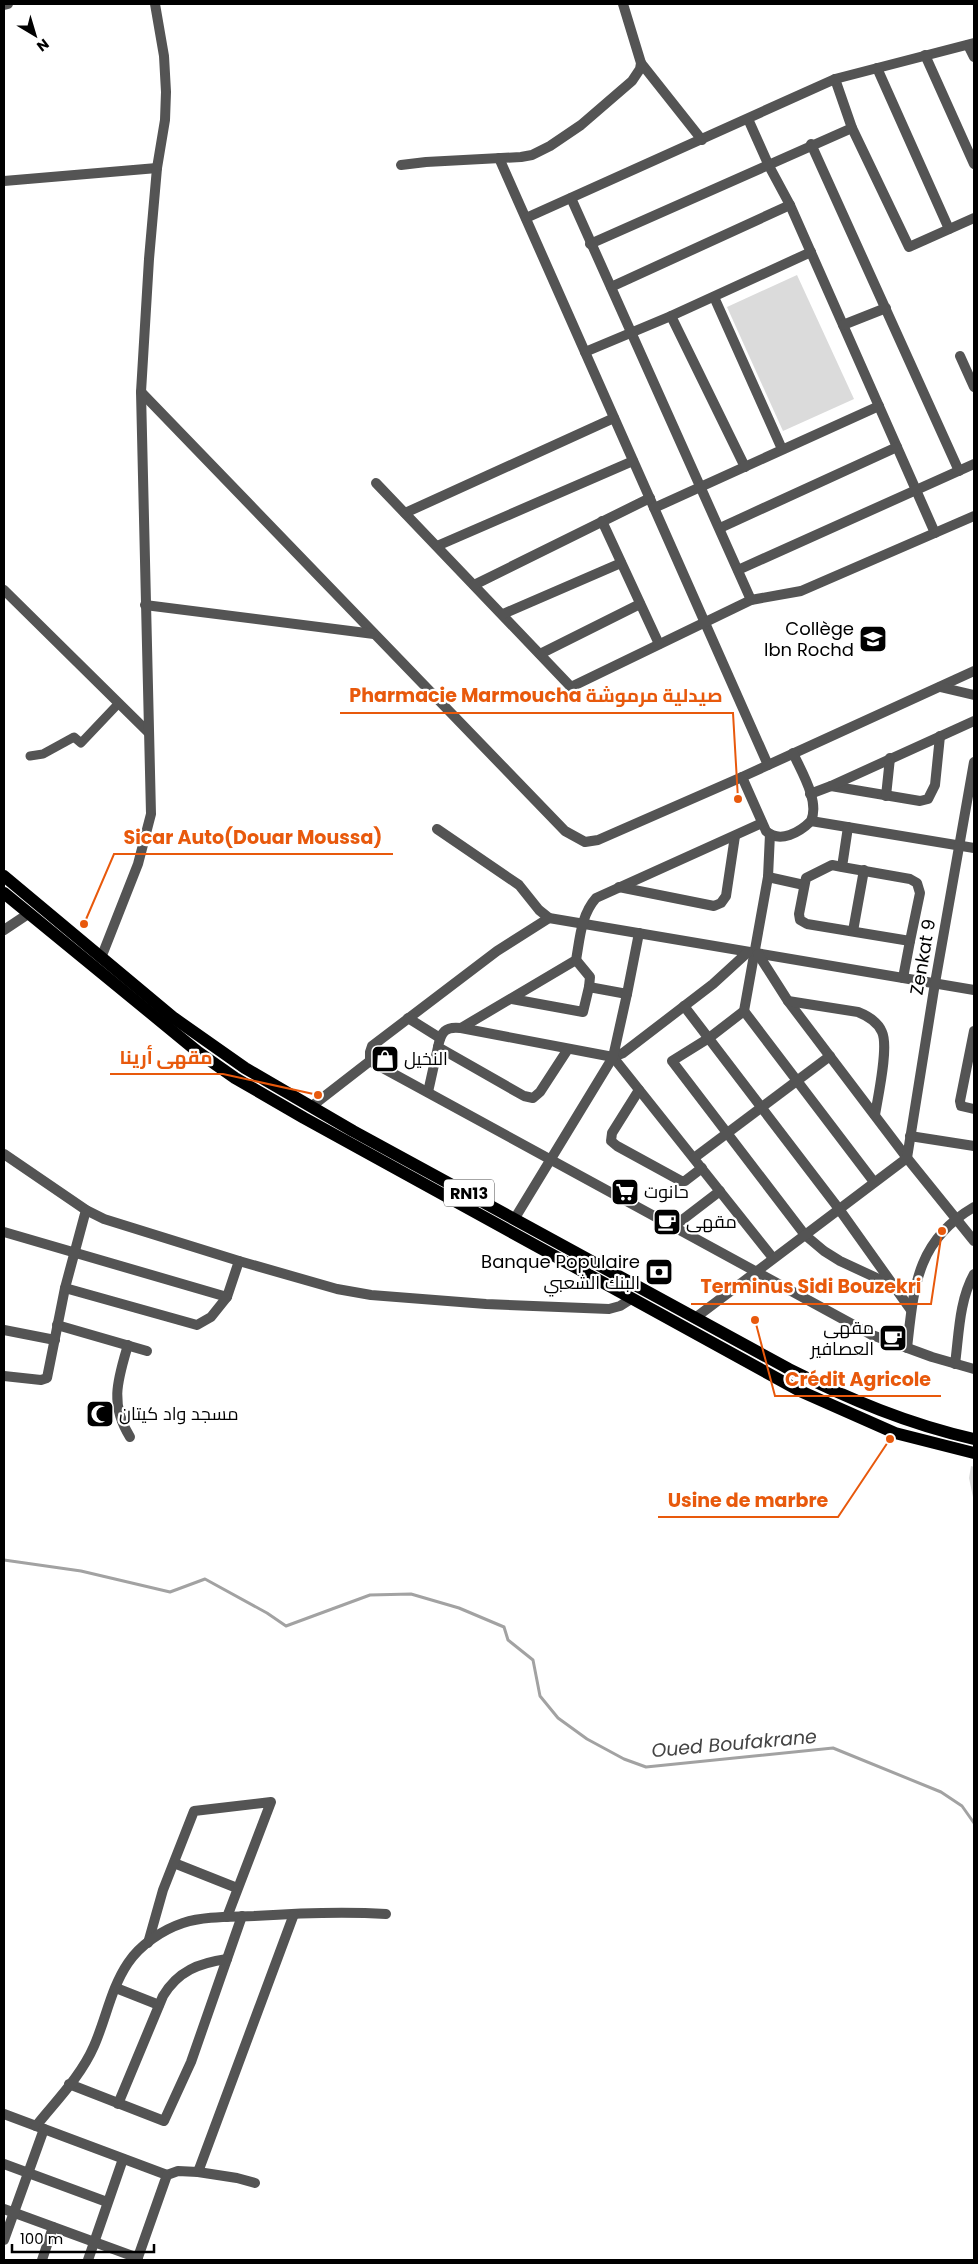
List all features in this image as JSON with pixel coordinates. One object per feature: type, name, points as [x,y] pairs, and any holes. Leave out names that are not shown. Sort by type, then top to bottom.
[{"type":"main road","name":"RN13","points":[[4,876],[101,958],[205,1041],[245,1068],[353,1131],[695,1318],[842,1395],[933,1430],[974,1439]]},
{"type":"main road","name":"RN13","points":[[4,893],[166,1028],[235,1078],[311,1122],[631,1299],[825,1403],[895,1433],[974,1452]]},
{"type":"street","points":[[101,958],[138,864],[151,814],[152,788],[145,605],[141,392],[157,168],[165,120],[164,56],[156,4]]},
{"type":"street","points":[[623,4],[641,63],[702,140]]},
{"type":"street","points":[[526,218],[836,79],[971,44],[974,57]]},
{"type":"street","points":[[925,55],[974,164]]},
{"type":"street","points":[[401,165],[466,158],[526,156],[550,146],[581,125],[624,88],[637,74],[641,63]]},
{"type":"street","points":[[877,68],[949,230]]},
{"type":"street","points":[[836,79],[852,128],[910,247],[974,218]]},
{"type":"street","points":[[748,119],[769,166],[790,204],[935,532]]},
{"type":"street","points":[[590,244],[769,166],[812,144],[852,128]]},
{"type":"street","points":[[812,144],[959,471]]},
{"type":"street","points":[[499,158],[768,765]]},
{"type":"street","points":[[4,181],[157,168]]},
{"type":"street","points":[[571,198],[590,244],[612,287],[720,528],[750,600]]},
{"type":"street","points":[[612,287],[790,204]]},
{"type":"street","points":[[585,352],[714,298],[811,252]]},
{"type":"street","points":[[714,298],[782,450]]},
{"type":"street","points":[[843,325],[886,308]]},
{"type":"street","points":[[671,316],[745,467]]},
{"type":"street","points":[[960,356],[974,387]]},
{"type":"street","points":[[141,392],[565,831],[585,842],[598,840],[742,777],[974,671]]},
{"type":"street","points":[[474,584],[602,521],[700,487],[879,406]]},
{"type":"street","points":[[405,513],[614,418]]},
{"type":"street","points":[[720,528],[897,447]]},
{"type":"street","points":[[437,546],[633,461]]},
{"type":"street","points":[[738,570],[974,464]]},
{"type":"street","points":[[376,483],[571,687],[750,600],[801,591],[974,516]]},
{"type":"street","points":[[602,521],[659,644]]},
{"type":"street","points":[[503,614],[621,563]]},
{"type":"street","points":[[4,590],[149,733]]},
{"type":"street","points":[[540,654],[640,604]]},
{"type":"street","points":[[145,605],[374,634]]},
{"type":"street","points":[[940,687],[974,695]]},
{"type":"street","points":[[30,756],[43,754],[74,737],[81,743],[118,704]]},
{"type":"street","points":[[810,794],[974,721]]},
{"type":"street","points":[[831,786],[920,801],[931,797],[935,785],[940,736]]},
{"type":"street","points":[[742,777],[762,823],[770,834],[780,837],[793,834],[811,821],[814,810],[810,794],[793,753]]},
{"type":"street","points":[[886,796],[890,758]]},
{"type":"street","name":"Zenkat 9","points":[[906,1158],[974,762]]},
{"type":"street","points":[[811,821],[974,848]]},
{"type":"street","points":[[461,1028],[576,960],[588,907],[596,898],[762,823]]},
{"type":"street","points":[[839,864],[848,827]]},
{"type":"street","points":[[437,829],[519,886],[549,918],[974,990]]},
{"type":"street","points":[[770,834],[768,877],[744,1011],[710,1038],[672,1061],[805,1234],[824,1252],[896,1287]]},
{"type":"street","points":[[619,887],[714,906],[721,903],[726,896],[734,836]]},
{"type":"street","points":[[768,877],[793,883],[805,881],[839,864],[910,879],[917,883],[920,892],[903,978]]},
{"type":"street","points":[[852,931],[864,870]]},
{"type":"street","points":[[805,881],[799,914],[800,920],[807,924],[910,942]]},
{"type":"street","points":[[4,930],[28,914]]},
{"type":"street","points":[[370,1060],[372,1046],[498,952],[549,918]]},
{"type":"street","points":[[515,1218],[549,1158],[613,1057],[639,933]]},
{"type":"street","points":[[753,953],[906,1158],[974,1241]]},
{"type":"street","points":[[428,1092],[439,1042],[446,1029],[450,1027],[613,1057],[623,1053],[753,953]]},
{"type":"street","points":[[512,999],[583,1012],[590,977],[576,960]]},
{"type":"street","points":[[589,987],[627,994]]},
{"type":"street","points":[[788,1001],[858,1012],[867,1016],[879,1026],[884,1048],[875,1115]]},
{"type":"street","points":[[684,1006],[839,1209],[911,1310]]},
{"type":"street","points":[[744,1011],[874,1182]]},
{"type":"street","points":[[408,1018],[439,1042],[524,1096],[533,1098],[540,1092],[568,1049]]},
{"type":"street","points":[[974,1032],[960,1101],[961,1106],[974,1109]]},
{"type":"street","points":[[694,1158],[830,1056]]},
{"type":"street","points":[[613,1057],[773,1258]]},
{"type":"street","points":[[312,1106],[370,1060]]},
{"type":"street","points":[[370,1060],[673,1228],[872,1335],[955,1364],[974,1368]]},
{"type":"street","points":[[639,1090],[612,1133],[611,1141],[681,1181],[685,1181],[702,1168]]},
{"type":"street","points":[[910,1136],[974,1146]]},
{"type":"street","points":[[4,1154],[86,1210],[128,1227],[337,1289],[371,1295],[486,1304],[609,1310],[631,1299]]},
{"type":"street","points":[[695,1318],[906,1158]]},
{"type":"street","points":[[673,1228],[720,1191]]},
{"type":"street","points":[[907,1348],[915,1287],[930,1248],[955,1218],[974,1207]]},
{"type":"street","points":[[4,1376],[41,1380],[47,1378],[65,1288],[86,1210]]},
{"type":"street","points":[[4,1232],[75,1251],[227,1297]]},
{"type":"street","points":[[65,1288],[198,1325],[211,1318],[227,1297],[239,1261]]},
{"type":"street","points":[[955,1364],[962,1306],[974,1274]]},
{"type":"street","points":[[57,1325],[147,1350]]},
{"type":"street","points":[[4,1330],[55,1340]]},
{"type":"street","points":[[128,1345],[117,1381],[116,1402],[125,1430],[130,1437]]},
{"type":"street","points":[[148,1943],[164,1890],[194,1811],[271,1802],[227,1917]]},
{"type":"street","points":[[174,1863],[237,1888]]},
{"type":"street","points":[[4,2240],[9,2211],[28,2174],[40,2127],[93,2048],[116,1988],[129,1961],[148,1943],[183,1923],[227,1917],[342,1912],[386,1914]]},
{"type":"street","points":[[198,2172],[294,1914]]},
{"type":"street","points":[[69,2084],[164,2121],[191,2062],[242,1916]]},
{"type":"street","points":[[118,2104],[171,1983],[182,1973],[196,1966],[227,1959]]},
{"type":"street","points":[[116,1988],[160,2005]]},
{"type":"street","points":[[4,2114],[167,2175],[178,2171],[198,2172],[255,2183]]},
{"type":"street","points":[[88,2260],[123,2159]]},
{"type":"street","points":[[4,2164],[107,2202]]},
{"type":"street","points":[[9,2211],[137,2259],[167,2175]]},
{"type":"street","points":[[42,2260],[53,2227]]},
{"type":"shaded area","points":[[797,275],[854,399],[783,431],[727,307]]},
{"type":"shaded area","points":[[971,1466],[974,1467],[974,1502],[969,1478]]},
{"type":"waterway","name":"Oued Boufakrane","points":[[4,1560],[81,1571],[170,1592],[205,1579],[267,1613],[286,1626],[370,1595],[411,1594],[459,1608],[504,1627],[508,1640],[533,1660],[540,1696],[558,1718],[587,1739],[624,1759],[646,1767],[833,1748],[941,1792],[962,1806],[974,1823]]},
{"type":"place","name":"Collège Ibn Rochd","points":[[873,639]]},
{"type":"place","name":"Pharmacie Marmoucha صيدلية مرموشة","points":[[738,799]]},
{"type":"place","name":"Sicar Auto(Douar Moussa)","points":[[84,924]]},
{"type":"place","name":"النخيل","points":[[385,1059]]},
{"type":"place","name":"مقهى أرينا","points":[[318,1095]]},
{"type":"place","name":"حانوت","points":[[625,1192]]},
{"type":"place","name":"مقهى","points":[[667,1222]]},
{"type":"place","name":"Terminus Sidi Bouzekri","points":[[942,1231]]},
{"type":"place","name":"Banque Populaire البنك الشعبي","points":[[659,1272]]},
{"type":"place","name":"Crédit Agricole","points":[[755,1320]]},
{"type":"place","name":"مقهى العصافير","points":[[893,1338]]},
{"type":"place","name":"مسجد واد كيتان","points":[[100,1414]]},
{"type":"place","name":"Usine de marbre","points":[[890,1439]]}]
